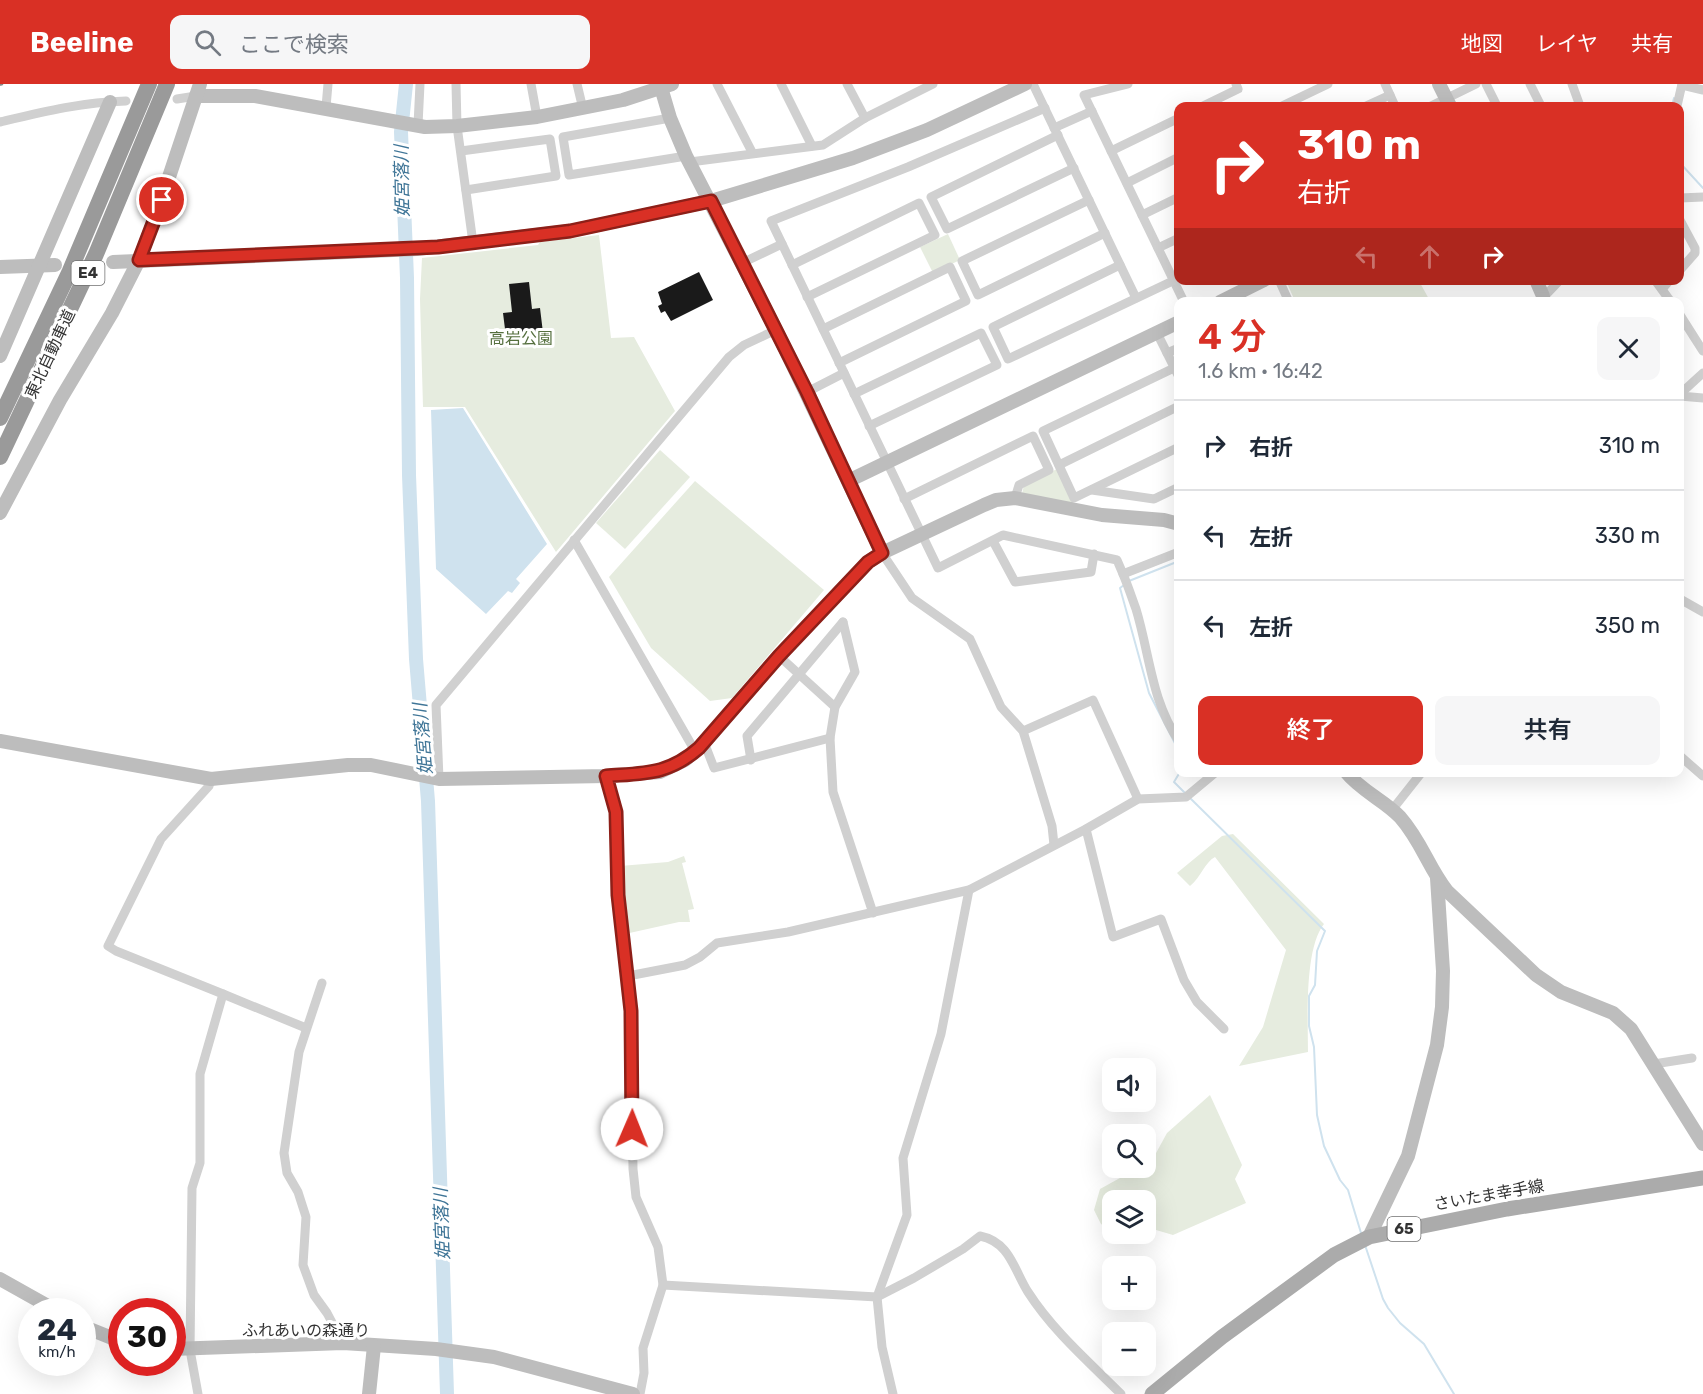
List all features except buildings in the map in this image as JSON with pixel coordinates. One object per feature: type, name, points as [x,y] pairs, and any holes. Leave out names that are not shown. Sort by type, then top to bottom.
[{"type":"highway","name":"東北自動車道","points":[[0,418],[78,252],[149,84]]},
{"type":"highway","name":"東北自動車道","points":[[0,457],[96,254],[166,84]]},
{"type":"main road","name":"さいたま幸手線","points":[[1152,1394],[1222,1337],[1334,1255],[1369,1238],[1507,1209],[1703,1178]]},
{"type":"street","points":[[326,107],[328,84]]},
{"type":"street","points":[[418,125],[420,84]]},
{"type":"street","points":[[456,84],[457,126],[474,243]]},
{"type":"street","points":[[531,84],[537,117]]},
{"type":"street","points":[[577,84],[583,109]]},
{"type":"street","points":[[717,84],[752,153]]},
{"type":"street","points":[[782,84],[812,146]]},
{"type":"street","points":[[847,84],[865,118]]},
{"type":"street","points":[[670,118],[563,136],[569,175],[688,159],[823,145],[912,88],[933,84]]},
{"type":"street","points":[[113,262],[417,249],[570,231],[711,201],[853,158],[927,130],[1025,84]]},
{"type":"street","points":[[1034,84],[1136,298]]},
{"type":"street","points":[[1128,84],[1084,95],[1158,248],[1174,276]]},
{"type":"street","points":[[1211,102],[1238,89],[1236,84]]},
{"type":"street","points":[[1290,102],[1328,84]]},
{"type":"street","points":[[1384,84],[1393,102]]},
{"type":"street","points":[[1439,84],[1448,102]]},
{"type":"street","points":[[1449,102],[1476,84]]},
{"type":"street","points":[[1486,84],[1495,102]]},
{"type":"street","points":[[1530,84],[1539,102]]},
{"type":"street","points":[[1572,84],[1579,102]]},
{"type":"street","points":[[1678,102],[1682,84],[1703,90]]},
{"type":"street","points":[[177,99],[198,90],[256,90],[326,107],[418,125],[457,126],[583,109],[664,86],[670,118],[688,159],[807,392],[882,553],[912,598],[970,639],[1001,707],[1023,731],[1052,826],[1054,845]]},
{"type":"street","points":[[0,513],[60,400],[112,313],[139,260],[158,213],[198,90]]},
{"type":"street","points":[[1375,102],[1390,95]]},
{"type":"street","points":[[0,122],[52,109],[126,101]]},
{"type":"street","points":[[0,356],[48,265],[110,102]]},
{"type":"street","points":[[1045,108],[908,167],[771,221],[938,568],[1003,535],[1117,560],[1137,611],[1149,671],[1158,698],[1174,731]]},
{"type":"street","points":[[1074,168],[947,229],[931,197],[1092,111]]},
{"type":"street","points":[[1111,151],[1174,120]]},
{"type":"street","points":[[461,152],[550,139],[556,176],[466,190]]},
{"type":"street","points":[[1126,183],[1174,159]]},
{"type":"street","points":[[1684,198],[1703,197]]},
{"type":"street","points":[[1142,215],[1174,199]]},
{"type":"street","points":[[1089,200],[962,261],[978,295],[1105,233]]},
{"type":"street","points":[[792,265],[919,202],[935,235],[807,297]]},
{"type":"street","points":[[1684,227],[1695,248],[1695,253],[1684,265]]},
{"type":"street","points":[[1158,248],[1174,240]]},
{"type":"street","points":[[742,263],[782,244]]},
{"type":"street","points":[[0,267],[48,265]]},
{"type":"street","points":[[1120,265],[993,327],[1008,360],[1174,280]]},
{"type":"street","points":[[823,330],[950,267],[966,301],[839,363]]},
{"type":"street","points":[[1230,297],[1254,285]]},
{"type":"street","points":[[1546,297],[1556,285]]},
{"type":"street","points":[[1659,285],[1668,297]]},
{"type":"street","points":[[1662,289],[1666,285]]},
{"type":"street","points":[[1684,321],[1703,351]]},
{"type":"street","points":[[848,481],[1174,324]]},
{"type":"street","points":[[439,779],[436,705],[729,357],[744,345],[776,330]]},
{"type":"street","points":[[854,394],[981,333],[997,365],[869,426]]},
{"type":"street","points":[[1157,333],[1174,368],[1043,431],[1074,498],[1174,449]]},
{"type":"street","points":[[1167,353],[1174,350]]},
{"type":"street","points":[[807,392],[844,373]]},
{"type":"street","points":[[1684,391],[1703,373]]},
{"type":"street","points":[[1684,396],[1703,398]]},
{"type":"street","points":[[1059,465],[1174,408]]},
{"type":"street","points":[[904,499],[1033,436],[1049,470],[1019,485],[1015,498]]},
{"type":"street","points":[[1091,490],[1154,499],[1174,489]]},
{"type":"street","points":[[0,741],[211,779],[348,765],[371,765],[439,779],[606,776],[660,772],[685,760],[700,747],[779,656],[868,562],[921,534],[996,500],[1015,498],[1102,515],[1174,523]]},
{"type":"street","points":[[574,540],[714,768],[830,738]]},
{"type":"street","points":[[993,541],[1015,582],[1092,572],[1094,554]]},
{"type":"street","points":[[1124,574],[1174,554]]},
{"type":"street","points":[[1684,601],[1703,612]]},
{"type":"street","points":[[751,760],[747,736],[843,622],[855,672],[835,707],[830,738],[833,792],[873,913]]},
{"type":"street","points":[[779,656],[835,707]]},
{"type":"street","points":[[1023,731],[1093,699],[1138,799]]},
{"type":"street","points":[[1684,759],[1703,776]]},
{"type":"street","points":[[606,776],[616,812],[618,895],[631,1011],[636,1197],[658,1247],[663,1285],[643,1348],[644,1373],[640,1394]]},
{"type":"street","points":[[627,976],[685,966],[717,943],[788,932],[969,890],[1138,799],[1186,797],[1209,777]]},
{"type":"street","points":[[1350,777],[1392,810],[1415,835],[1437,878],[1447,891],[1536,975],[1561,992],[1612,1013],[1632,1029],[1703,1143]]},
{"type":"street","points":[[1413,777],[1416,781]]},
{"type":"street","points":[[1392,810],[1419,777]]},
{"type":"street","points":[[211,779],[209,786],[160,839],[108,945],[116,951],[306,1028]]},
{"type":"street","points":[[1086,829],[1113,937],[1161,919],[1184,980],[1197,1002],[1224,1029]]},
{"type":"street","points":[[1369,1238],[1408,1156],[1437,1045],[1442,1007],[1443,971],[1437,878]]},
{"type":"street","points":[[893,1394],[882,1347],[877,1297],[907,1215],[908,1198],[903,1158],[941,1034],[969,890]]},
{"type":"street","points":[[322,983],[306,1028],[293,1083],[284,1152],[287,1173],[298,1192],[306,1217],[303,1265],[314,1295],[344,1343]]},
{"type":"street","points":[[198,1394],[190,1350],[191,1199],[200,1162],[200,1074],[223,994]]},
{"type":"street","points":[[1654,1064],[1692,1058]]},
{"type":"street","points":[[663,1285],[877,1297],[963,1249],[980,1236],[991,1238],[1007,1251],[1027,1291],[1049,1322],[1121,1394]]},
{"type":"street","points":[[0,1279],[34,1298]]},
{"type":"street","name":"ふれあいの森通り","points":[[186,1350],[344,1343],[440,1349],[494,1358],[633,1394]]},
{"type":"street","points":[[369,1394],[374,1346]]},
{"type":"green space","points":[[948,234],[960,260],[933,273],[920,247]]},
{"type":"green space","name":"高岩公園","points":[[599,235],[611,338],[634,337],[675,411],[556,552],[465,407],[423,407],[420,299],[422,258],[538,245],[540,242]]},
{"type":"green space","points":[[1288,285],[1421,285],[1428,297],[1293,297]]},
{"type":"green space","points":[[660,450],[690,477],[625,549],[596,523]]},
{"type":"green space","points":[[1057,469],[1075,506],[1022,494],[1024,485]]},
{"type":"green space","points":[[695,481],[824,590],[732,698],[710,701],[651,648],[609,577]]},
{"type":"green space","points":[[1233,834],[1324,924],[1313,950],[1310,967],[1308,1052],[1239,1066],[1263,1027],[1286,950],[1215,857],[1208,862],[1190,886],[1177,873],[1222,836]]},
{"type":"green space","points":[[684,856],[686,862],[682,863],[694,909],[688,910],[690,922],[679,922],[625,934],[620,866],[668,862]]},
{"type":"green space","points":[[1210,1095],[1242,1165],[1235,1179],[1246,1203],[1173,1235],[1156,1230],[1156,1190],[1102,1190],[1101,1224],[1094,1210],[1100,1189],[1120,1178],[1156,1178],[1156,1153],[1167,1133]]},
{"type":"water","points":[[463,408],[547,544],[516,579],[520,583],[512,593],[508,591],[486,614],[436,569],[431,410]]},
{"type":"waterway","name":"姫宮落川","points":[[406,84],[401,132],[407,278],[409,475],[416,659],[428,801],[447,1394]]},
{"type":"waterway","points":[[1673,102],[1674,98]]},
{"type":"waterway","points":[[1684,167],[1703,188]]},
{"type":"waterway","points":[[1129,581],[1174,563]]},
{"type":"waterway","points":[[1124,585],[1120,588],[1149,693],[1174,741]]},
{"type":"waterway","points":[[1177,777],[1174,782],[1185,793]]},
{"type":"waterway","points":[[1189,797],[1325,931],[1317,951],[1315,985],[1309,996],[1309,1026],[1314,1047],[1317,1115],[1324,1146],[1340,1180],[1348,1190],[1361,1233]]},
{"type":"waterway","points":[[1365,1245],[1388,1308],[1400,1323],[1424,1344],[1454,1394]]},
{"type":"route","points":[[162,200],[139,260],[438,247],[570,231],[711,201],[807,392],[882,553],[868,562],[779,656],[699,748],[685,760],[660,772],[606,776],[616,812],[618,895],[631,1011],[632,1129]]}]
